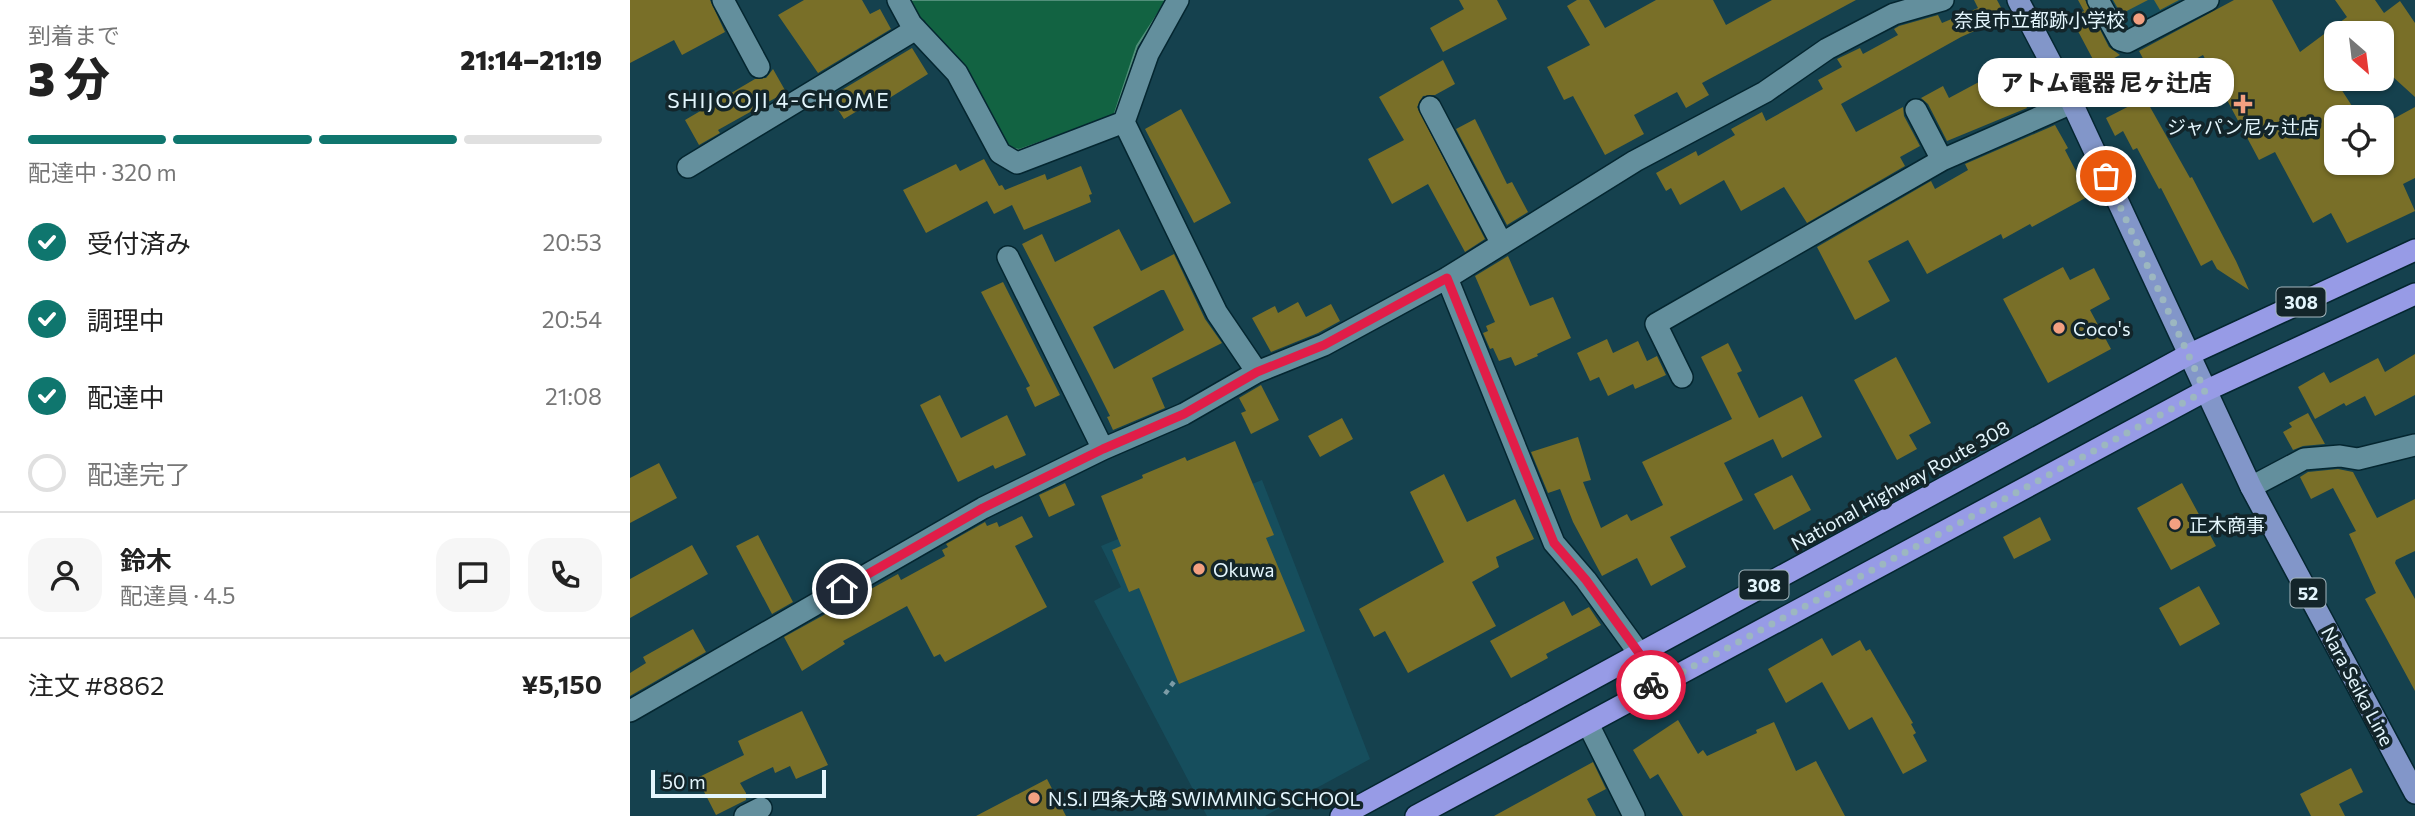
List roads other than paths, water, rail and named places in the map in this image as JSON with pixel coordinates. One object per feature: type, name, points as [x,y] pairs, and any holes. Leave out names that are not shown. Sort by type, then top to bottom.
[{"type":"highway","name":"National Highway Route 308","points":[[1352,814],[1639,653],[2188,355],[2415,250]]},
{"type":"highway","name":"308","points":[[1416,816],[2205,391],[2415,294]]},
{"type":"main road","name":"Nara Seika Line","points":[[2018,0],[2072,103],[2251,487],[2415,793]]},
{"type":"street","points":[[723,0],[759,67]]},
{"type":"street","points":[[898,0],[916,29],[957,73],[1000,153],[1017,163],[1124,122]]},
{"type":"street","points":[[1178,0],[1148,54],[1124,122],[1217,313],[1257,372]]},
{"type":"street","points":[[630,711],[983,508],[1103,449],[1184,414],[1257,372],[1324,345],[1447,278],[1635,162],[1765,92],[1827,49],[1894,14],[1943,0]]},
{"type":"street","points":[[2098,0],[2120,40],[2127,43],[2208,0]]},
{"type":"street","points":[[688,167],[916,29]]},
{"type":"street","points":[[1682,377],[1656,324],[1942,160],[2072,103]]},
{"type":"street","points":[[1430,107],[1502,244]]},
{"type":"street","points":[[1916,110],[1942,160]]},
{"type":"street","points":[[1008,257],[1103,449]]},
{"type":"street","points":[[1447,278],[1554,543],[1586,580],[1639,653],[1653,688]]},
{"type":"street","points":[[2251,487],[2304,459],[2340,456],[2358,459],[2415,445]]},
{"type":"street","points":[[1588,724],[1634,816]]},
{"type":"place","name":"奈良市立都跡小学校","points":[[2139,19]]},
{"type":"place","name":"ジャパン尼ヶ辻店","points":[[2243,104]]},
{"type":"place","name":"アトム電器 尼ヶ辻店","points":[[2106,176]]},
{"type":"place","name":"Coco's","points":[[2059,328]]},
{"type":"place","name":"正木商事","points":[[2175,524]]},
{"type":"place","name":"Okuwa","points":[[1199,569]]},
{"type":"place","name":"N.S.I 四条大路 SWIMMING SCHOOL","points":[[1034,798]]},
{"type":"district","name":"SHIJOOJI 4-CHOME","points":[[779,99]]}]
